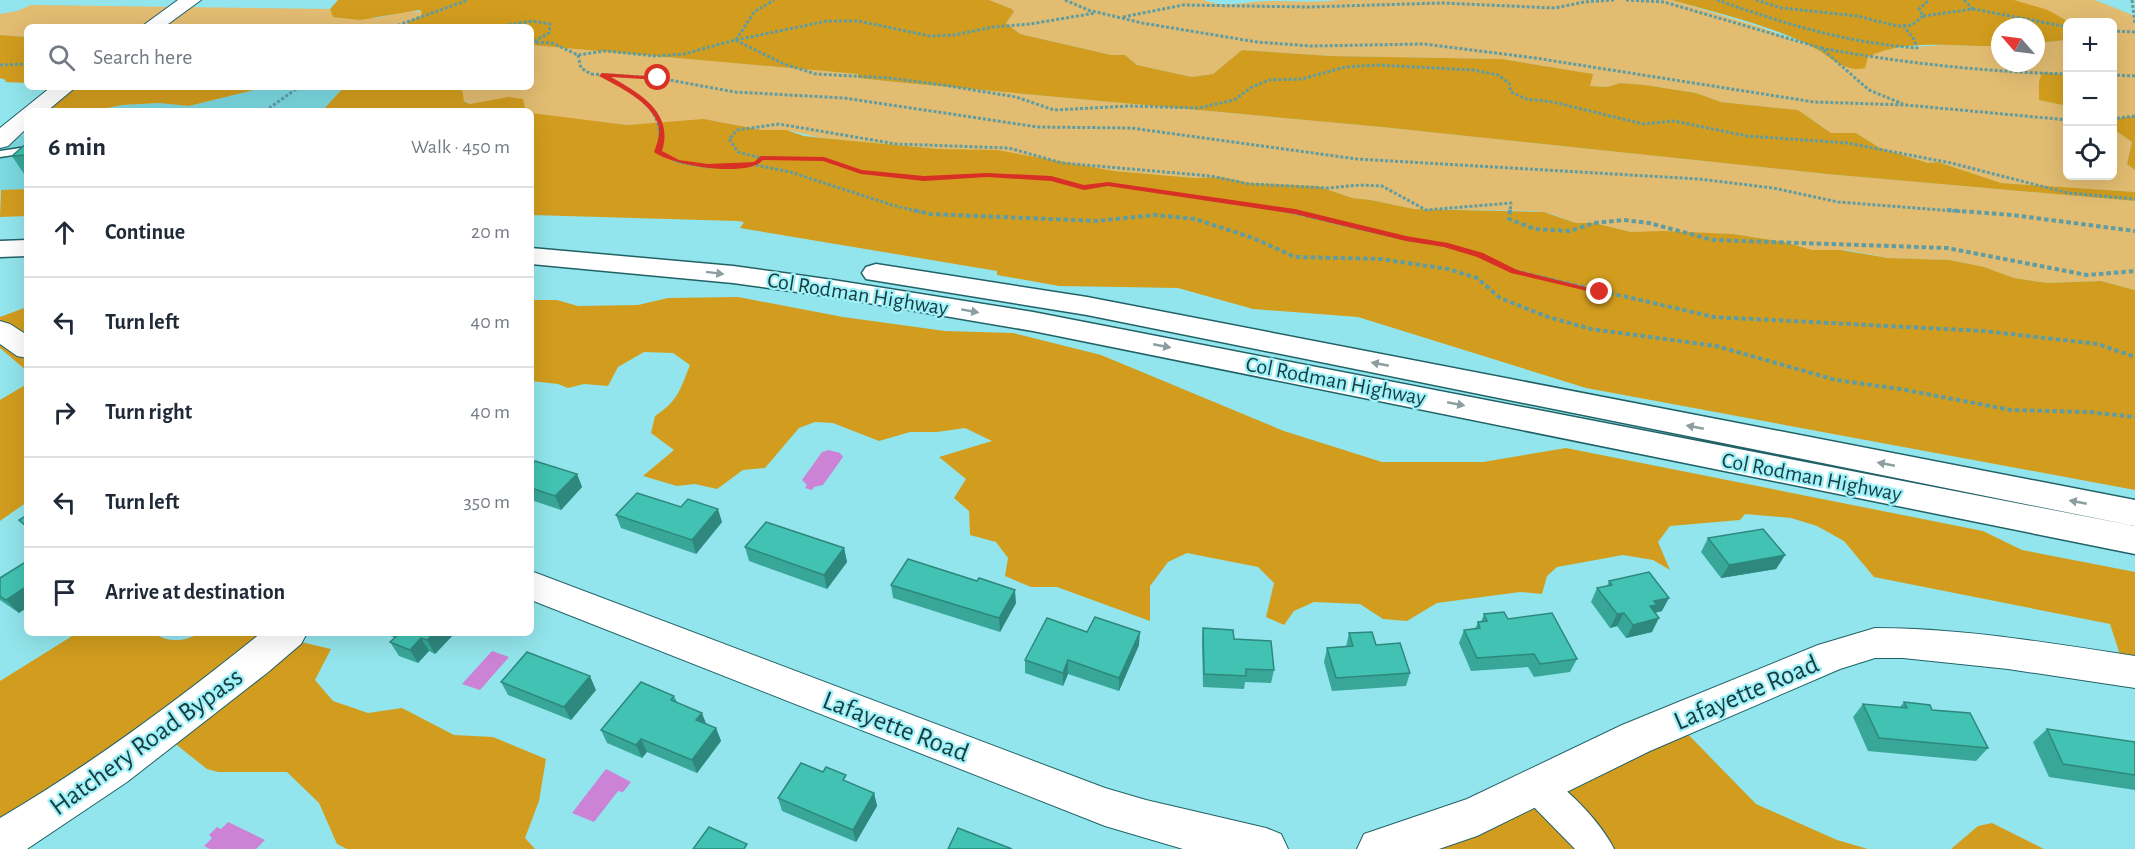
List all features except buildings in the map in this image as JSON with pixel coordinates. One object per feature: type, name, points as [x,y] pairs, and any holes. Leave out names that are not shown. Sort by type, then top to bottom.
[{"type":"highway","points":[[7,235],[24,246]]},
{"type":"highway","name":"Col Rodman Highway","points":[[534,237],[742,254],[938,281],[1087,306],[2135,513]]},
{"type":"highway","name":"Col Rodman Highway","points":[[534,256],[629,263],[782,281],[1077,329],[2135,540]]},
{"type":"street","points":[[155,24],[191,0]]},
{"type":"street","points":[[37,108],[61,90]]},
{"type":"street","points":[[0,141],[24,119]]},
{"type":"street","points":[[0,330],[24,347]]},
{"type":"street","name":"Lafayette Road","points":[[534,586],[1106,807],[1146,820],[1266,849]]},
{"type":"street","name":"Hatchery Road Bypass","points":[[0,842],[116,769],[172,728],[284,636]]},
{"type":"street","name":"Lafayette Road","points":[[1379,849],[1477,816],[1636,738],[1831,656],[1875,643],[1903,643],[2008,653],[2135,672]]},
{"type":"street","points":[[1537,787],[1582,831],[1596,849]]},
{"type":"lane","points":[[0,154],[24,150]]},
{"type":"path","points":[[401,24],[468,0]]},
{"type":"path","points":[[735,40],[754,12],[774,0]]},
{"type":"path","points":[[1065,0],[1119,18],[1171,29],[1276,44],[1310,46],[1424,44],[1814,102],[1906,105],[2063,120]]},
{"type":"path","points":[[1163,7],[1168,0]]},
{"type":"path","points":[[1119,18],[1143,14],[1163,7],[1246,5],[1309,7],[1442,3],[1555,8],[1614,0]]},
{"type":"path","points":[[1626,0],[1664,1],[1821,48],[1862,56],[2063,74]]},
{"type":"path","points":[[1717,0],[1835,37],[1895,48],[1917,48],[1914,39],[1904,27]]},
{"type":"path","points":[[1756,0],[1777,8],[1859,16],[1904,27],[1918,23],[1923,16],[1973,9],[2063,26]]},
{"type":"path","points":[[1923,16],[1919,9],[1927,2],[1925,0]]},
{"type":"path","points":[[1964,0],[1973,9]]},
{"type":"path","points":[[2132,0],[2135,24]]},
{"type":"path","points":[[534,42],[552,43],[578,55],[604,51],[656,56],[684,54],[735,40],[827,21],[858,21],[930,36],[954,35],[1098,12]]},
{"type":"path","points":[[514,24],[533,21],[550,24],[549,33],[534,41]]},
{"type":"path","points":[[2117,31],[2135,32]]},
{"type":"path","points":[[735,40],[784,64],[816,74],[890,78],[943,85],[1016,97],[1054,110],[1129,106],[1205,107],[1233,100],[1252,87],[1269,80],[1302,79],[1345,67],[1377,64],[1473,70],[1498,75],[1509,82],[1511,92],[1526,99],[1553,102],[1617,119],[1643,124],[1674,121],[1747,136],[1847,143],[1928,158],[2068,193],[2135,199]]},
{"type":"path","points":[[1821,48],[1869,90],[1906,105]]},
{"type":"path","points":[[578,55],[581,68],[591,74],[658,78],[735,92],[844,98],[1038,127],[1131,128],[1175,132],[1357,159],[1699,180],[1773,188],[1838,202],[2012,214],[2135,231]]},
{"type":"path","points":[[0,65],[24,64]]},
{"type":"path","points":[[602,75],[630,91],[652,110],[662,125],[662,139],[658,152],[678,162],[708,167],[756,165],[790,172],[883,202],[930,214],[1085,220],[1154,215],[1195,219],[1253,238],[1295,257],[1381,259],[1448,269],[1477,278],[1500,298],[1548,317],[1591,329],[1716,346],[1836,380],[1900,389],[2011,410],[2089,412],[2135,417]]},
{"type":"path","points":[[2117,75],[2135,76]]},
{"type":"path","points":[[269,108],[295,90]]},
{"type":"path","points":[[2117,118],[2135,116]]},
{"type":"path","points":[[2135,271],[2087,275],[1947,248],[1713,240],[1649,223],[1624,220],[1594,224],[1570,231],[1535,229],[1509,219],[1511,203],[1426,210],[1382,186],[1360,185],[1328,188],[1249,184],[1211,176],[1062,163],[1009,148],[896,144],[779,124],[737,130],[729,138],[738,152],[761,158],[824,159],[861,172],[924,179],[987,175],[1051,178],[1084,188],[1108,184],[1295,212],[1406,239],[1445,244],[1480,255],[1514,272],[1714,317],[1984,331],[2098,344],[2135,357]]},
{"type":"path","points":[[756,165],[761,158]]},
{"type":"shaded area","points":[[338,0],[989,0],[1012,9],[1014,12],[1006,23],[1020,34],[1111,55],[1125,55],[1137,65],[1192,77],[1213,74],[1242,50],[1331,56],[1502,59],[1593,74],[1590,86],[1607,87],[1620,83],[1645,85],[1696,93],[1721,102],[1798,110],[1831,133],[1856,133],[1880,148],[1928,163],[1938,162],[2001,183],[2135,192],[2135,201],[1827,174],[1382,127],[895,82],[858,78],[858,74],[534,45],[534,24],[408,24],[407,22],[421,16],[422,12],[419,10],[360,20],[333,17],[330,9]]},
{"type":"shaded area","points":[[989,0],[1204,0],[1227,4],[1339,0],[1672,0],[1760,27],[1814,48],[1848,68],[1883,49],[1943,45],[1991,46],[1991,72],[2042,72],[2039,100],[2063,105],[2063,180],[2117,180],[2117,132],[2132,142],[2127,164],[2135,170],[2135,192],[2000,183],[1938,162],[1928,163],[1880,148],[1856,133],[1831,133],[1798,110],[1721,102],[1696,93],[1645,85],[1620,83],[1607,87],[1590,86],[1592,74],[1502,59],[1331,56],[1242,50],[1213,74],[1192,77],[1137,65],[1125,55],[1111,55],[1020,34],[1006,23],[1014,12],[1012,9]]},
{"type":"shaded area","points":[[1672,0],[2014,0],[2048,10],[2063,19],[2063,40],[2045,42],[2045,18],[1991,18],[1991,46],[1898,47],[1868,57],[1865,68],[1858,69],[1845,67],[1816,49],[1782,33]]},
{"type":"shaded area","points":[[2014,0],[2095,0],[2135,16],[2135,116],[2117,118],[2117,18],[2063,20]]},
{"type":"shaded area","points":[[31,5],[330,9],[334,17],[377,18],[408,11],[423,12],[421,16],[408,21],[408,24],[24,24],[24,37],[0,35],[0,14],[17,11]]},
{"type":"shaded area","points":[[0,35],[24,37],[24,83],[5,82],[6,80],[0,78]]},
{"type":"shaded area","points":[[2063,40],[2063,75],[2042,72],[2045,72],[2045,42]]},
{"type":"shaded area","points":[[534,45],[859,74],[858,78],[895,82],[1382,127],[1827,174],[2135,201],[2135,290],[2101,281],[2048,283],[2014,278],[1984,267],[1950,260],[1888,258],[1847,250],[1812,250],[1784,242],[1733,234],[1631,232],[1594,223],[1576,223],[1537,211],[1414,209],[1352,198],[1318,186],[1250,183],[1221,177],[1195,178],[1114,171],[1002,151],[939,149],[822,138],[791,131],[762,130],[709,120],[627,125],[534,114],[534,108],[505,108],[471,104],[445,90],[534,90]]},
{"type":"shaded area","points":[[2042,72],[2063,75],[2063,105],[2039,100],[2039,82]]},
{"type":"shaded area","points":[[59,90],[254,90],[189,106],[159,103],[108,108],[37,108]]},
{"type":"shaded area","points":[[254,90],[341,90],[325,108],[108,108],[159,103],[189,106]]},
{"type":"shaded area","points":[[341,90],[462,90],[464,101],[470,104],[509,97],[523,99],[525,108],[325,108]]},
{"type":"shaded area","points":[[534,113],[627,125],[704,119],[762,130],[786,130],[804,136],[822,138],[939,149],[997,150],[1114,171],[1195,178],[1221,177],[1250,183],[1318,186],[1352,198],[1414,209],[1544,212],[1576,223],[1594,223],[1631,232],[1733,234],[1784,242],[1812,250],[1841,250],[1888,258],[1950,260],[1984,267],[2014,278],[2048,283],[2101,281],[2135,290],[2135,490],[1586,388],[1358,317],[1253,309],[1178,288],[1059,286],[997,275],[997,271],[740,228],[744,222],[534,215]]},
{"type":"shaded area","points":[[2135,116],[2135,170],[2127,164],[2132,142],[2117,132],[2117,118]]},
{"type":"shaded area","points":[[24,135],[24,189],[0,190],[0,139]]},
{"type":"shaded area","points":[[24,189],[24,216],[0,217],[1,190]]},
{"type":"shaded area","points":[[738,297],[843,317],[945,331],[1013,333],[1101,355],[1284,431],[1382,462],[1483,462],[1566,448],[1983,531],[2022,550],[2135,572],[2135,671],[2124,667],[2110,624],[1874,577],[1844,541],[1817,526],[1791,518],[1745,514],[1740,520],[1670,526],[1658,542],[1670,570],[1653,560],[1623,555],[1557,567],[1547,576],[1542,594],[1520,592],[1437,603],[1407,621],[1383,619],[1360,604],[1314,602],[1294,611],[1284,625],[1266,617],[1274,583],[1258,567],[1187,553],[1168,562],[1150,586],[1150,621],[1057,587],[1031,587],[1005,576],[1008,558],[996,542],[970,535],[969,511],[954,498],[966,479],[939,457],[992,441],[965,428],[937,432],[910,432],[879,441],[833,423],[815,422],[799,428],[765,468],[743,470],[717,489],[695,484],[677,486],[643,476],[674,450],[651,433],[655,416],[674,400],[690,365],[673,353],[644,352],[618,367],[608,386],[584,384],[568,388],[558,384],[534,381],[534,300],[557,300],[578,306],[638,305],[668,298]]},
{"type":"shaded area","points":[[24,308],[24,368],[0,348],[0,317]]},
{"type":"shaded area","points":[[24,386],[24,504],[0,521],[0,400]]},
{"type":"shaded area","points":[[829,450],[840,453],[843,457],[823,485],[814,487],[812,490],[805,488],[807,485],[802,480],[822,452]]},
{"type":"shaded area","points":[[72,636],[159,636],[177,640],[193,636],[284,636],[284,638],[331,649],[315,680],[333,701],[368,713],[402,708],[454,735],[493,737],[546,759],[539,801],[525,838],[535,849],[347,849],[337,844],[319,803],[287,772],[218,772],[207,769],[163,734],[0,840],[0,681]]},
{"type":"shaded area","points":[[492,651],[509,657],[480,690],[462,684]]},
{"type":"shaded area","points":[[1678,724],[1756,804],[1837,840],[1868,849],[1378,849]]},
{"type":"shaded area","points":[[606,769],[631,782],[623,792],[618,791],[594,822],[572,813]]},
{"type":"shaded area","points":[[228,822],[265,840],[256,849],[210,849],[204,846],[212,838],[209,835],[217,827],[221,829]]},
{"type":"shaded area","points":[[1992,823],[2044,849],[1951,849],[1978,826]]},
{"type":"route","points":[[658,78],[602,75],[630,91],[652,110],[662,125],[662,139],[658,152],[678,162],[708,167],[756,165],[761,158],[824,159],[861,172],[924,179],[987,175],[1051,178],[1067,185],[1084,188],[1108,184],[1170,192],[1295,212],[1406,239],[1445,244],[1480,255],[1514,272],[1544,277],[1600,292]]}]
